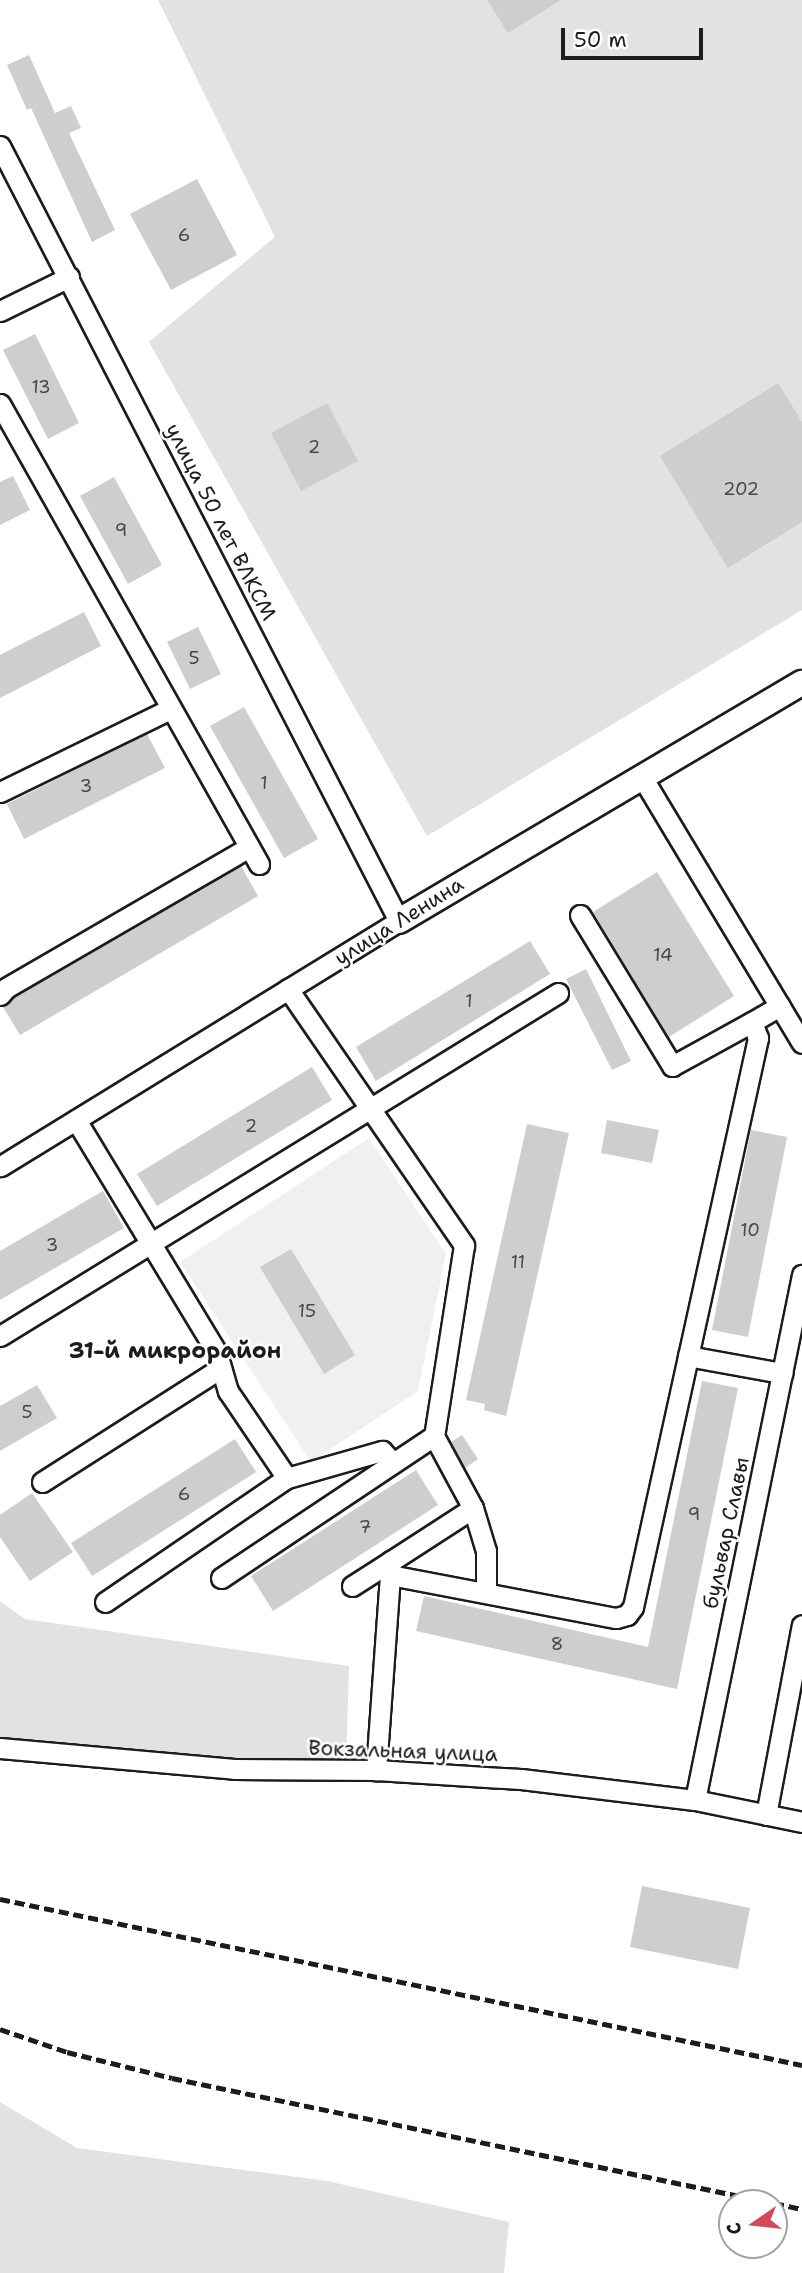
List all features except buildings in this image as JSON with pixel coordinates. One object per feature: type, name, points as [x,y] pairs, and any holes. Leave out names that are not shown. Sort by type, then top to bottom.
[{"type":"main road","name":"улица Ленина","points":[[399,921],[802,684]]},
{"type":"street","name":"улица 50 лет ВЛКСМ","points":[[0,146],[399,921]]},
{"type":"street","points":[[0,311],[69,277]]},
{"type":"street","points":[[0,404],[254,856],[6,988],[0,995]]},
{"type":"street","points":[[0,792],[170,709]]},
{"type":"street","points":[[642,777],[802,1043]]},
{"type":"street","points":[[580,915],[672,1066],[780,1006]]},
{"type":"street","name":"улица Ленина","points":[[0,1166],[399,921]]},
{"type":"street","points":[[288,989],[464,1245],[434,1436],[473,1508],[486,1551],[486,1593]]},
{"type":"street","points":[[0,1336],[558,993]]},
{"type":"street","points":[[391,1568],[486,1593],[616,1618],[627,1615],[633,1607],[758,1038],[752,1022]]},
{"type":"street","points":[[76,1120],[217,1353],[228,1391],[287,1478]]},
{"type":"street","name":"бульвар Славы","points":[[695,1800],[802,1275]]},
{"type":"street","points":[[688,1356],[782,1373]]},
{"type":"street","points":[[42,1482],[221,1368]]},
{"type":"street","points":[[221,1577],[434,1436]]},
{"type":"street","points":[[104,1602],[287,1478],[382,1451],[393,1463]]},
{"type":"street","points":[[352,1586],[391,1568],[473,1508]]},
{"type":"street","points":[[376,1770],[391,1568]]},
{"type":"street","points":[[766,1815],[802,1625]]},
{"type":"street","name":"Вокзальная улица","points":[[0,1748],[234,1769],[376,1770],[521,1779],[695,1800],[802,1822]]},
{"type":"shaded area","points":[[158,0],[802,0],[802,610],[427,836],[149,342],[275,237]]},
{"type":"shaded area","points":[[369,1138],[446,1254],[418,1391],[311,1462],[180,1262]]},
{"type":"shaded area","points":[[0,1601],[25,1619],[349,1666],[346,1765],[224,1759],[0,1739]]},
{"type":"shaded area","points":[[0,2102],[77,2148],[327,2181],[509,2222],[504,2273],[0,2273]]},
{"type":"railway","points":[[0,1899],[802,2065]]},
{"type":"railway","points":[[0,2029],[67,2052],[172,2078],[718,2192]]},
{"type":"railway","points":[[788,2206],[802,2209]]},
{"type":"district","name":"31-й микрорайон","points":[[175,1350]]}]
